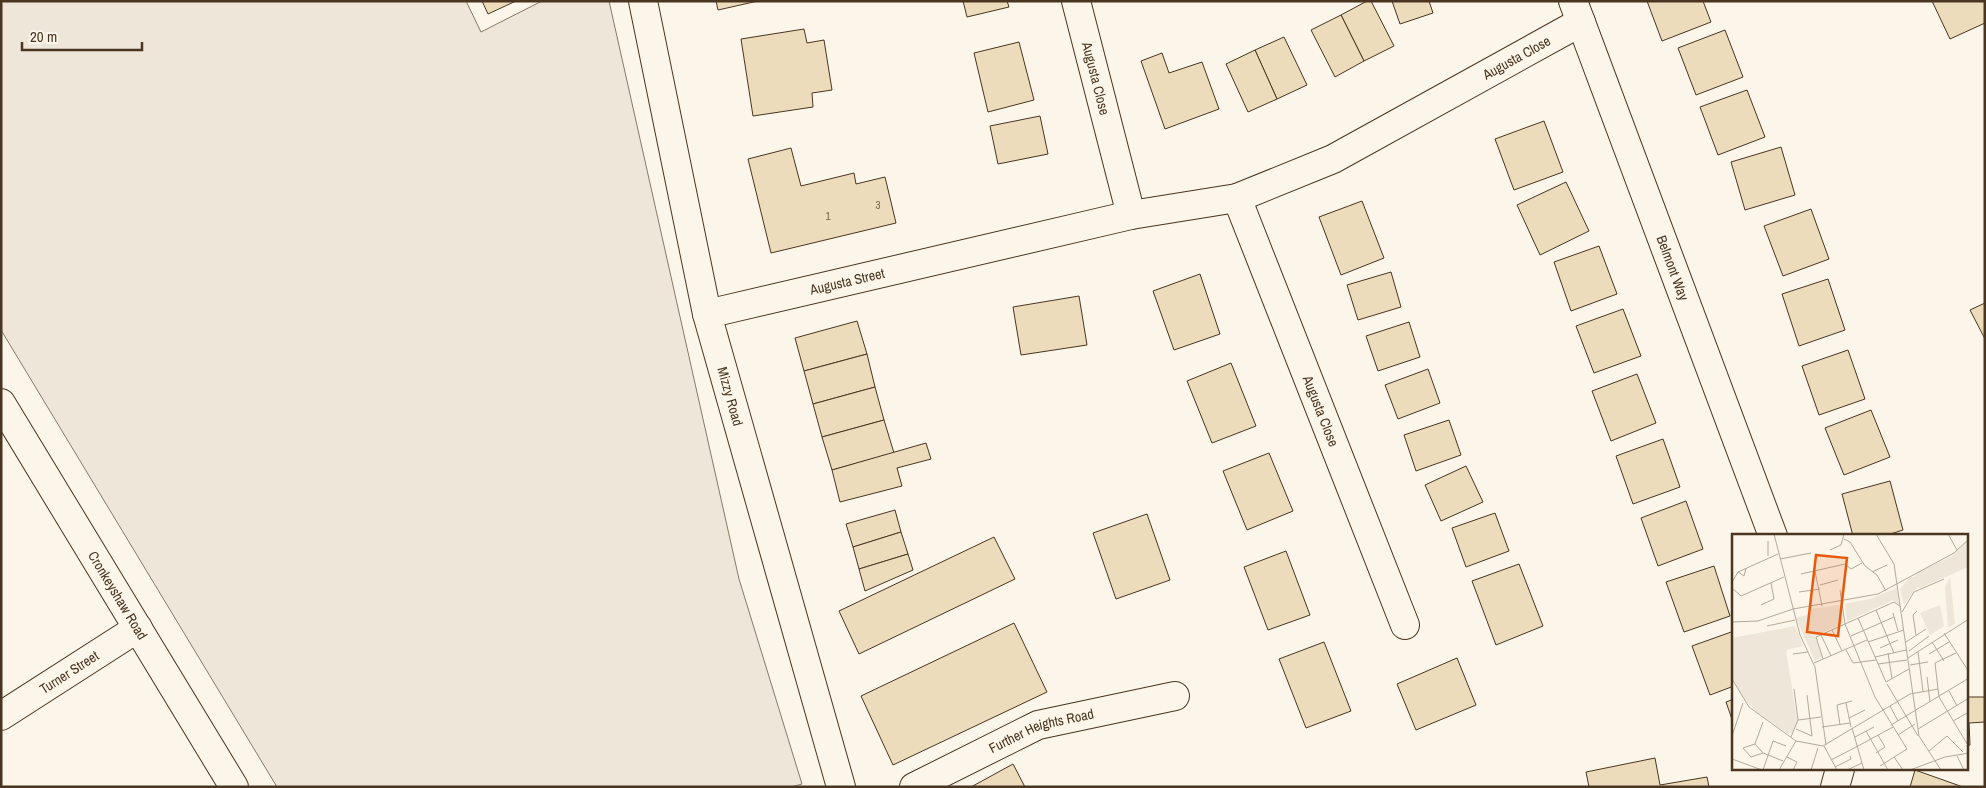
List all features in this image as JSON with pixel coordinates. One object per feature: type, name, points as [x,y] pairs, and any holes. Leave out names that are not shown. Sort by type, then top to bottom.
[{"type":"street","name":"Mizzy Road","points":[[643,1],[707,314],[841,787]]},
{"type":"street","name":"Augusta Close","points":[[1076,1],[1131,215]]},
{"type":"street","name":"Augusta Close","points":[[987,248],[1131,215],[1237,198],[1333,159],[1577,12]]},
{"type":"street","name":"Belmont Way","points":[[1577,12],[1772,534]]},
{"type":"street","name":"Augusta Close","points":[[1237,198],[1405,624]]},
{"type":"street","name":"Augusta Street","points":[[707,314],[987,248]]},
{"type":"street","name":"Cronkeyshaw Road","points":[[1,402],[234,787]]},
{"type":"street","name":"Turner Street","points":[[1,716],[138,628]]},
{"type":"street","name":"Further Heights Road","points":[[914,787],[1038,725],[1175,696]]},
{"type":"street","points":[[1835,787],[1840,770]]},
{"type":"shaded area","points":[[1,1],[466,1],[481,32],[542,1],[609,1],[739,579],[802,784],[791,787],[277,787],[1,330]]},
{"type":"building","points":[[482,1],[516,1],[488,14]]},
{"type":"building","points":[[716,1],[758,1],[718,10]]},
{"type":"building","points":[[963,1],[1007,1],[1009,7],[967,17]]},
{"type":"building","points":[[1367,1],[1371,1],[1394,46],[1364,61],[1341,15]]},
{"type":"building","points":[[1392,1],[1429,1],[1433,13],[1400,24]]},
{"type":"building","points":[[1647,1],[1703,1],[1711,22],[1662,41]]},
{"type":"building","points":[[1932,1],[1985,1],[1985,23],[1950,39]]},
{"type":"building","points":[[1341,15],[1364,61],[1335,77],[1311,30]]},
{"type":"building","points":[[804,29],[807,43],[824,40],[832,90],[812,93],[813,107],[753,116],[741,39]]},
{"type":"building","points":[[1725,30],[1743,77],[1696,95],[1678,48]]},
{"type":"building","points":[[1284,37],[1307,85],[1277,99],[1255,50]]},
{"type":"building","points":[[1019,42],[1034,100],[988,112],[974,53]]},
{"type":"building","points":[[1255,50],[1277,99],[1248,112],[1226,64]]},
{"type":"building","points":[[1162,53],[1169,73],[1202,62],[1219,109],[1165,129],[1141,61]]},
{"type":"building","points":[[1747,90],[1765,137],[1718,155],[1700,107]]},
{"type":"building","points":[[1040,116],[1048,154],[998,164],[990,126]]},
{"type":"building","points":[[1544,121],[1563,172],[1514,190],[1495,139]]},
{"type":"building","points":[[1781,147],[1795,195],[1745,210],[1731,162]]},
{"type":"building","points":[[791,148],[801,186],[854,173],[856,184],[885,177],[896,223],[771,253],[748,159]]},
{"type":"building","points":[[1566,182],[1589,231],[1540,255],[1517,205]]},
{"type":"building","points":[[1362,201],[1384,258],[1341,275],[1319,217]]},
{"type":"building","points":[[1811,209],[1829,259],[1783,276],[1764,226]]},
{"type":"building","points":[[1599,246],[1617,294],[1571,311],[1554,262]]},
{"type":"building","points":[[1391,272],[1401,307],[1358,320],[1347,285]]},
{"type":"building","points":[[1200,274],[1220,334],[1174,350],[1153,291]]},
{"type":"building","points":[[1828,279],[1845,330],[1799,346],[1782,294]]},
{"type":"building","points":[[1079,296],[1087,345],[1021,355],[1013,307]]},
{"type":"building","points":[[1985,303],[1985,339],[1970,310]]},
{"type":"building","points":[[1623,309],[1641,356],[1594,373],[1576,326]]},
{"type":"building","points":[[857,321],[867,354],[804,371],[795,338]]},
{"type":"building","points":[[1409,322],[1420,357],[1378,371],[1366,336]]},
{"type":"building","points":[[1848,350],[1865,399],[1819,415],[1802,366]]},
{"type":"building","points":[[867,354],[875,387],[813,404],[804,371]]},
{"type":"building","points":[[1231,363],[1256,426],[1212,443],[1187,381]]},
{"type":"building","points":[[1428,369],[1440,403],[1398,419],[1385,385]]},
{"type":"building","points":[[1637,374],[1656,423],[1611,441],[1592,391]]},
{"type":"building","points":[[875,387],[884,420],[822,437],[813,404]]},
{"type":"building","points":[[1871,410],[1890,457],[1844,475],[1825,428]]},
{"type":"building","points":[[884,420],[894,453],[832,470],[822,437]]},
{"type":"building","points":[[1449,420],[1461,455],[1416,471],[1404,435]]},
{"type":"building","points":[[1663,439],[1680,487],[1633,504],[1616,456]]},
{"type":"building","points":[[926,443],[931,459],[897,468],[902,486],[840,502],[832,470]]},
{"type":"building","points":[[1269,453],[1293,511],[1247,530],[1223,471]]},
{"type":"building","points":[[1466,466],[1483,502],[1441,521],[1425,485]]},
{"type":"building","points":[[1890,481],[1903,530],[1890,534],[1852,534],[1842,494]]},
{"type":"building","points":[[1686,501],[1703,549],[1658,566],[1641,518]]},
{"type":"building","points":[[895,510],[901,532],[853,547],[846,524]]},
{"type":"building","points":[[1495,513],[1509,551],[1466,567],[1452,528]]},
{"type":"building","points":[[1147,514],[1170,580],[1116,599],[1093,533]]},
{"type":"building","points":[[901,532],[908,554],[859,569],[853,547]]},
{"type":"building","points":[[994,537],[1015,579],[859,654],[839,611]]},
{"type":"building","points":[[1286,551],[1310,615],[1268,630],[1244,567]]},
{"type":"building","points":[[908,554],[913,570],[865,591],[859,569]]},
{"type":"building","points":[[1519,564],[1543,626],[1496,645],[1472,581]]},
{"type":"building","points":[[1714,566],[1730,616],[1684,632],[1666,582]]},
{"type":"building","points":[[1014,623],[1047,692],[893,765],[861,696]]},
{"type":"building","points":[[1732,632],[1732,687],[1710,695],[1692,646]]},
{"type":"building","points":[[1324,642],[1351,711],[1306,728],[1279,659]]},
{"type":"building","points":[[1457,658],[1476,705],[1416,730],[1397,684]]},
{"type":"building","points":[[1968,697],[1985,697],[1985,722],[1969,723],[1970,745],[1968,746]]},
{"type":"building","points":[[1732,700],[1732,719],[1726,702]]},
{"type":"building","points":[[1655,758],[1660,785],[1707,777],[1709,787],[1589,787],[1586,772]]},
{"type":"building","points":[[1013,764],[1025,787],[971,787]]},
{"type":"building","points":[[1915,770],[1963,787],[1910,787]]}]
